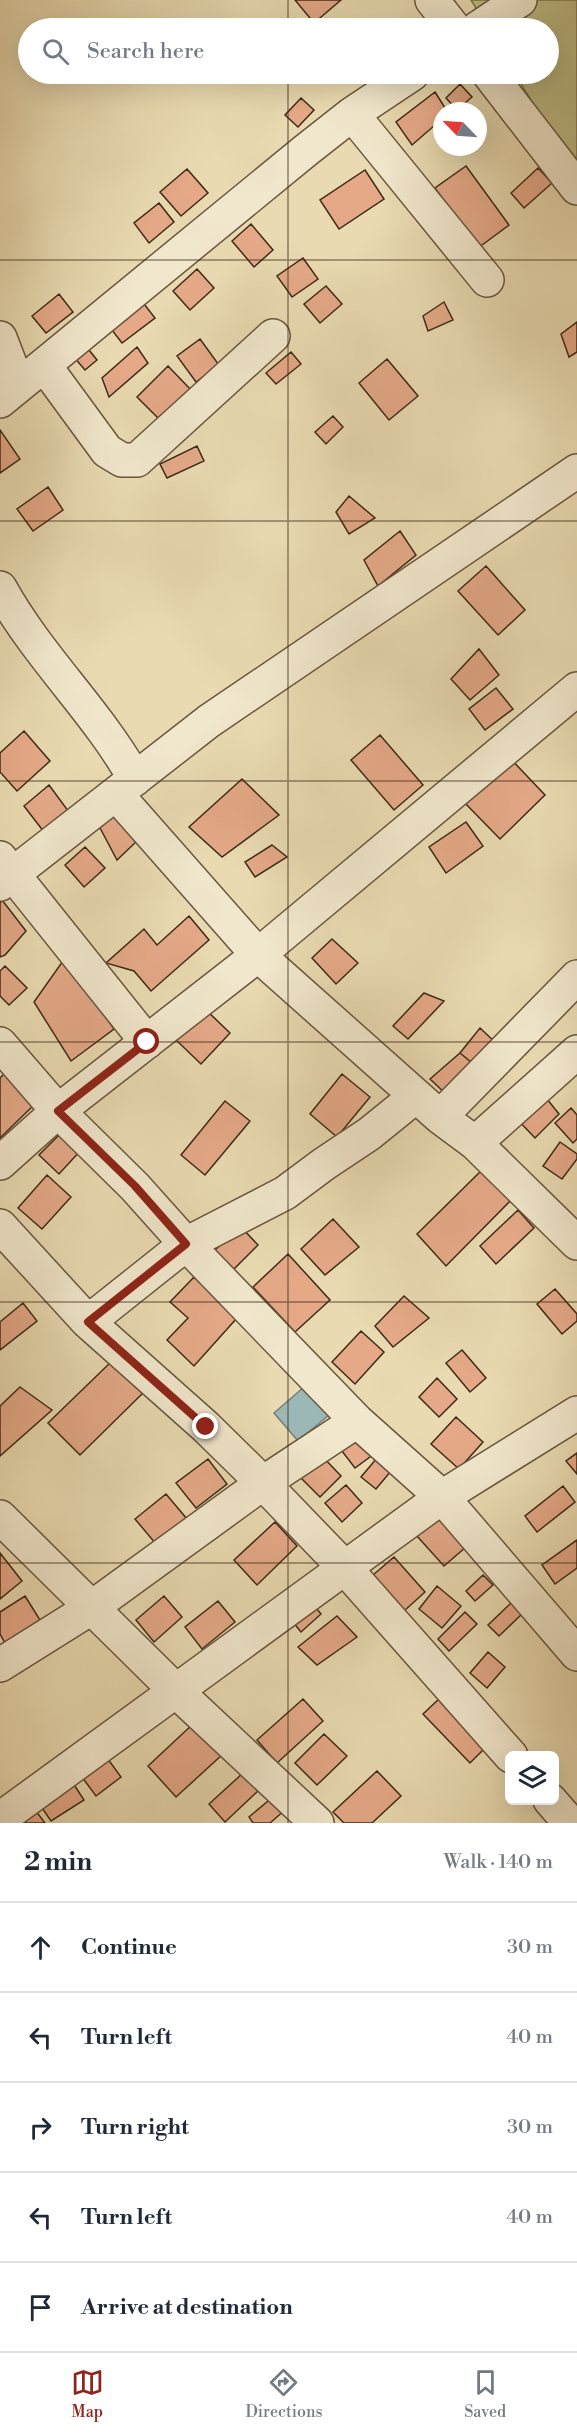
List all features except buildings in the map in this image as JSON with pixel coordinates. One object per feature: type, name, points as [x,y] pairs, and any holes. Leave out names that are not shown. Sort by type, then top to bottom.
[{"type":"street","points":[[432,0],[446,18]]},
{"type":"street","points":[[493,18],[520,0]]},
{"type":"street","points":[[0,339],[9,393],[352,114],[397,84]]},
{"type":"street","points":[[497,84],[577,188]]},
{"type":"street","points":[[352,114],[488,280]]},
{"type":"street","points":[[44,365],[107,451],[122,460],[137,460],[273,336]]},
{"type":"street","points":[[147,1042],[4,872],[126,787],[209,721],[577,471]]},
{"type":"street","points":[[0,588],[18,617],[119,750],[126,787],[258,955],[428,1106],[475,1143],[577,1243]]},
{"type":"street","points":[[0,1163],[58,1111],[258,955],[577,689]]},
{"type":"street","points":[[88,1322],[186,1244],[285,1193],[369,1134],[428,1106],[577,976]]},
{"type":"street","points":[[0,1044],[58,1111],[135,1186],[186,1244],[357,1420],[442,1497],[577,1654]]},
{"type":"street","points":[[475,1143],[577,1052]]},
{"type":"street","points":[[0,1226],[88,1322],[206,1427],[263,1483],[344,1567],[507,1751]]},
{"type":"street","points":[[7,1819],[175,1690],[442,1497],[577,1413]]},
{"type":"street","points":[[0,1665],[91,1608],[263,1483],[357,1420]]},
{"type":"street","points":[[0,1516],[175,1690],[317,1823]]},
{"type":"street","points":[[554,1805],[570,1823]]},
{"type":"shaded area","points":[[471,0],[577,0],[577,176],[521,84],[559,84],[559,18],[482,18]]},
{"type":"water","points":[[304,1387],[329,1415],[298,1441],[274,1413]]},
{"type":"route","points":[[147,1042],[58,1111],[135,1186],[186,1244],[88,1322],[206,1427]]}]
